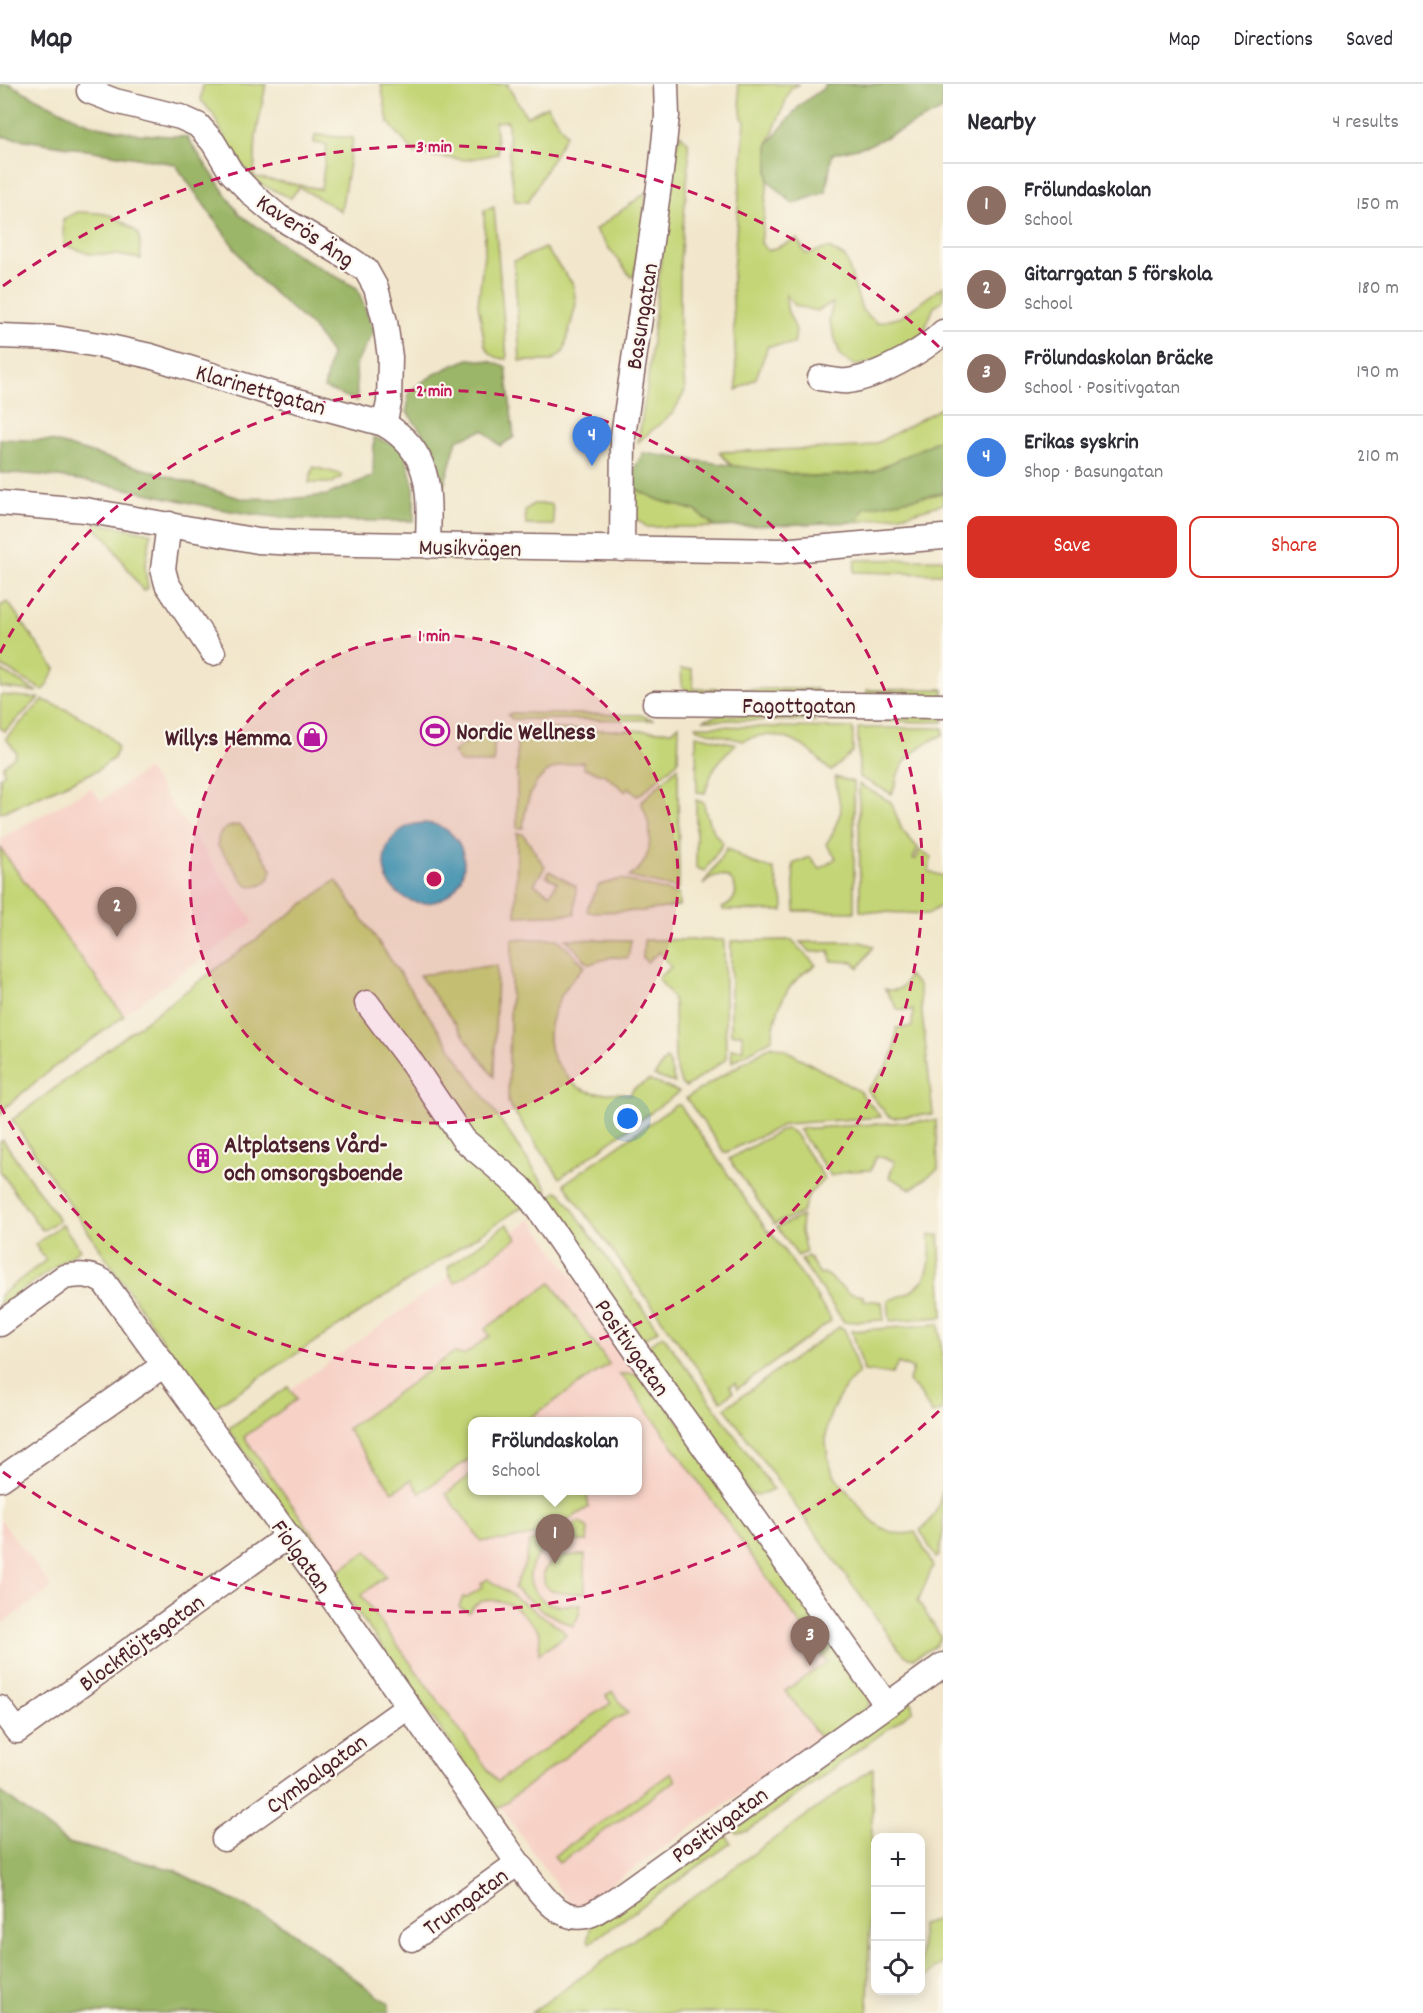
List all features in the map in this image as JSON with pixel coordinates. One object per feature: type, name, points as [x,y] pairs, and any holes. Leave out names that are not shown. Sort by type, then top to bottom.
[{"type":"street","name":"Basungatan","points":[[622,549],[623,436],[661,172],[667,116],[666,84]]},
{"type":"street","name":"Kaverös Äng","points":[[89,91],[115,101],[180,117],[198,125],[213,142],[231,172],[254,196],[279,217],[366,270],[376,288],[385,322],[390,357],[389,403],[384,424]]},
{"type":"street","points":[[820,378],[847,382],[875,374],[903,360],[938,338],[943,332]]},
{"type":"street","name":"Klarinettgatan","points":[[0,336],[55,338],[150,356],[269,393],[384,424],[399,433],[422,464],[429,502],[428,546]]},
{"type":"street","name":"Musikvägen","points":[[0,502],[85,510],[258,541],[780,551],[943,537]]},
{"type":"street","points":[[169,524],[163,569],[166,584],[213,653]]},
{"type":"street","name":"Fagottgatan","points":[[655,703],[943,706]]},
{"type":"street","name":"Positivgatan","points":[[367,1003],[409,1059],[464,1140],[520,1187],[534,1202],[886,1704]]},
{"type":"street","name":"Fiolgatan","points":[[0,1324],[64,1277],[75,1275],[95,1277],[104,1282],[288,1536],[518,1863],[554,1908],[564,1914],[579,1917]]},
{"type":"street","points":[[1,1479],[164,1365]]},
{"type":"street","name":"Blockflöjtsgatan","points":[[0,1708],[17,1731],[288,1536]]},
{"type":"street","name":"Positivgatan","points":[[579,1917],[592,1914],[609,1904],[943,1665]]},
{"type":"street","name":"Cymbalgatan","points":[[224,1839],[408,1707]]},
{"type":"street","name":"Trumgatan","points":[[412,1939],[518,1863]]},
{"type":"shaded area","points":[[147,769],[254,922],[103,1029],[0,1095],[0,845],[3,837],[91,788],[101,801]]},
{"type":"shaded area","points":[[531,1219],[878,1697],[574,1910],[233,1430]]},
{"type":"shaded area","points":[[0,1519],[52,1588],[0,1625]]},
{"type":"green space","points":[[0,84],[9,84],[80,120],[97,126],[139,134],[187,137],[239,214],[299,256],[357,288],[374,331],[356,364],[357,401],[324,388],[331,354],[313,328],[253,274],[175,164],[0,136]]},
{"type":"green space","points":[[203,84],[266,84],[256,136],[254,177],[321,189],[327,145],[314,143],[315,135],[353,138],[341,211],[299,187],[291,198],[255,182],[230,149],[213,114],[201,100]]},
{"type":"green space","points":[[381,84],[509,84],[507,85],[527,117],[547,106],[566,134],[528,202],[515,201],[509,157],[508,121],[495,122],[498,154],[466,160],[415,154],[388,122]]},
{"type":"green space","points":[[738,84],[800,84],[791,88],[768,144],[768,180],[761,243],[768,251],[797,239],[806,254],[829,248],[846,258],[862,310],[877,323],[901,317],[943,286],[943,300],[934,307],[922,335],[886,358],[856,366],[841,357],[829,320],[833,303],[817,311],[796,306],[786,295],[787,309],[796,330],[794,344],[768,346],[756,378],[737,390],[732,283],[745,121],[742,118]]},
{"type":"green space","points":[[826,84],[943,84],[943,110],[869,145],[832,154],[826,192],[793,204],[768,180],[768,144],[800,105]]},
{"type":"green space","points":[[680,134],[688,142],[689,160],[680,261],[680,325],[685,391],[673,413],[638,442],[647,388],[676,147]]},
{"type":"green space","points":[[647,192],[634,276],[631,277],[595,230]]},
{"type":"green space","points":[[494,207],[507,359],[494,356],[485,345],[478,304],[485,246],[484,210]]},
{"type":"green space","points":[[78,212],[111,216],[130,227],[139,234],[141,259],[90,254],[64,245],[63,219]]},
{"type":"green space","points":[[545,248],[573,284],[576,304],[564,351],[552,361],[520,361],[514,261]]},
{"type":"green space","points":[[469,359],[489,361],[506,367],[514,437],[500,446],[483,430],[457,440],[443,489],[433,447],[407,412],[409,392],[437,373]]},
{"type":"green space","points":[[943,407],[943,438],[873,472],[815,477],[732,466],[719,452],[863,447],[879,442]]},
{"type":"green space","points":[[374,437],[404,449],[414,488],[414,521],[322,520],[254,515],[87,481],[0,473],[0,439],[52,441],[240,498],[289,499],[327,495],[373,476]]},
{"type":"green space","points":[[943,438],[943,493],[864,508],[858,522],[715,527],[696,511],[659,500],[635,489],[634,469],[643,453],[815,477],[873,472]]},
{"type":"green space","points":[[313,467],[341,474],[341,477],[332,483],[309,483]]},
{"type":"green space","points":[[635,489],[659,500],[696,511],[715,527],[647,527],[634,517]]},
{"type":"green space","points":[[943,493],[943,504],[912,513],[858,522],[863,508]]},
{"type":"green space","points":[[533,504],[552,504],[554,525],[526,525],[525,511]]},
{"type":"green space","points":[[96,523],[151,533],[145,568],[148,588],[143,591],[107,539],[94,527]]},
{"type":"green space","points":[[943,559],[943,574],[854,572],[855,560]]},
{"type":"green space","points":[[8,602],[55,669],[45,689],[42,690],[0,665],[0,606]]},
{"type":"green space","points":[[681,669],[692,669],[693,689],[817,689],[816,696],[690,693],[682,686]]},
{"type":"green space","points":[[0,670],[37,692],[0,687]]},
{"type":"green space","points":[[943,689],[943,697],[867,696],[867,690]]},
{"type":"green space","points":[[0,695],[39,698],[5,731],[0,728]]},
{"type":"green space","points":[[43,700],[95,726],[118,748],[114,758],[96,771],[0,813],[0,777],[4,774],[3,766],[15,756],[16,752],[6,738]]},
{"type":"green space","points":[[511,713],[641,715],[654,720],[512,719],[508,715]]},
{"type":"green space","points":[[718,715],[807,716],[816,721],[703,720]]},
{"type":"green space","points":[[881,716],[943,717],[943,722],[867,721]]},
{"type":"green space","points":[[679,725],[678,761],[641,794],[637,796],[629,787],[625,791],[605,775],[583,768],[583,762],[568,764],[546,773],[538,781],[528,801],[523,828],[517,828],[517,743],[524,733],[531,729],[672,731]]},
{"type":"green space","points":[[696,726],[853,728],[853,752],[831,771],[810,751],[786,738],[769,735],[743,741],[697,729]]},
{"type":"green space","points":[[858,728],[943,728],[943,735],[912,754],[899,772],[892,794],[859,777]]},
{"type":"green space","points":[[485,729],[494,730],[494,763],[461,763],[453,752]]},
{"type":"green space","points":[[696,735],[736,744],[716,766],[705,793],[697,792]]},
{"type":"green space","points":[[678,767],[679,889],[629,877],[644,862],[650,842],[648,822],[641,802]]},
{"type":"green space","points":[[835,777],[854,782],[854,912],[795,911],[793,864],[810,857],[820,869],[836,858],[826,844],[841,811]]},
{"type":"green space","points":[[859,784],[891,802],[902,830],[918,848],[913,859],[916,859],[920,850],[932,857],[928,871],[943,876],[943,904],[928,914],[860,911]]},
{"type":"green space","points":[[696,800],[704,803],[710,825],[723,843],[705,871],[696,868]]},
{"type":"green space","points":[[239,825],[272,869],[266,882],[259,886],[246,885],[218,846],[220,833]]},
{"type":"green space","points":[[517,833],[523,834],[545,867],[534,884],[550,894],[557,882],[546,876],[549,871],[576,886],[575,914],[516,916]]},
{"type":"green space","points":[[0,848],[124,1016],[50,1070],[7,1106],[0,1115]]},
{"type":"green space","points":[[727,848],[750,862],[773,869],[784,905],[783,911],[723,910],[722,908],[731,903],[735,896],[732,882],[720,875],[712,877],[703,885]]},
{"type":"green space","points":[[621,879],[678,894],[679,906],[643,911],[588,912],[587,909],[599,885]]},
{"type":"green space","points":[[336,880],[548,1190],[210,1410],[12,1120]]},
{"type":"green space","points":[[512,939],[558,939],[585,966],[561,996],[551,1020],[549,1033],[554,1059],[573,1083],[587,1091],[630,1095],[633,1089],[649,1080],[679,1092],[560,1178],[508,1103]]},
{"type":"green space","points":[[566,939],[631,940],[628,958],[612,957],[589,964]]},
{"type":"green space","points":[[644,940],[724,940],[726,1059],[686,1087],[681,1084],[675,1063],[674,1003],[658,978],[671,967],[659,952],[647,962],[643,958]]},
{"type":"green space","points":[[791,940],[816,965],[797,979],[784,996],[776,1016],[772,1039],[732,1062],[731,1049],[743,1049],[742,1034],[731,1034],[731,941]]},
{"type":"green space","points":[[800,942],[860,942],[874,946],[859,968],[853,962],[831,961],[830,951],[811,952]]},
{"type":"green space","points":[[497,965],[494,1077],[419,975]]},
{"type":"green space","points":[[908,975],[919,986],[933,1114],[893,1118],[888,1116],[867,1090],[889,1063],[895,1048],[896,1028],[912,1027],[913,1010],[898,1010],[885,989],[900,988]]},
{"type":"green space","points":[[772,1045],[784,1049],[859,1091],[881,1117],[785,1124],[725,1153],[686,1098]]},
{"type":"green space","points":[[666,1059],[668,1060],[675,1083],[654,1076]]},
{"type":"green space","points":[[676,1105],[680,1105],[768,1232],[770,1231],[819,1300],[831,1321],[737,1389],[735,1383],[730,1386],[733,1392],[721,1401],[564,1184]]},
{"type":"green space","points":[[936,1120],[938,1169],[911,1189],[889,1177],[895,1161],[876,1156],[871,1170],[848,1171],[831,1176],[798,1129]]},
{"type":"green space","points":[[787,1129],[795,1134],[825,1179],[809,1194],[802,1213],[774,1224],[729,1159],[781,1130]]},
{"type":"green space","points":[[3,1140],[59,1220],[44,1230],[41,1229],[0,1171],[0,1142]]},
{"type":"green space","points":[[557,1191],[562,1194],[658,1330],[638,1343],[594,1275],[598,1272],[549,1203],[548,1199]]},
{"type":"green space","points":[[802,1216],[801,1232],[806,1252],[798,1256],[777,1227]]},
{"type":"green space","points":[[62,1224],[80,1249],[0,1306],[0,1295],[46,1260],[35,1245]]},
{"type":"green space","points":[[507,1224],[517,1238],[455,1283],[449,1274],[448,1267]]},
{"type":"green space","points":[[929,1235],[939,1235],[943,1317],[890,1321],[888,1300],[911,1291],[925,1278],[930,1259]]},
{"type":"green space","points":[[808,1256],[820,1275],[824,1273],[849,1293],[863,1296],[864,1300],[882,1302],[884,1320],[844,1322],[801,1260]]},
{"type":"green space","points":[[551,1283],[609,1364],[531,1417],[468,1417],[468,1460],[420,1493],[411,1480],[393,1492],[347,1429],[453,1353],[464,1355],[490,1336],[485,1329]]},
{"type":"green space","points":[[939,1324],[943,1365],[943,1410],[932,1414],[919,1392],[908,1382],[913,1369],[898,1363],[892,1374],[864,1371],[852,1331]]},
{"type":"green space","points":[[839,1327],[846,1333],[858,1374],[846,1387],[831,1413],[826,1431],[828,1457],[832,1471],[864,1512],[886,1530],[904,1534],[915,1532],[933,1566],[918,1601],[941,1637],[935,1646],[914,1658],[906,1656],[898,1648],[725,1408]]},
{"type":"green space","points":[[663,1335],[773,1489],[757,1496],[750,1493],[645,1348]]},
{"type":"green space","points":[[619,1374],[646,1375],[872,1694],[867,1708],[823,1741],[785,1691],[827,1662],[629,1384]]},
{"type":"green space","points":[[288,1387],[297,1399],[244,1437],[331,1560],[324,1565],[228,1429]]},
{"type":"green space","points":[[468,1477],[468,1495],[587,1495],[589,1507],[562,1524],[535,1535],[481,1541],[446,1494]]},
{"type":"green space","points":[[943,1480],[943,1531],[939,1556],[936,1558],[920,1530],[934,1515]]},
{"type":"green space","points":[[579,1522],[588,1528],[587,1541],[554,1544],[538,1556],[530,1572],[533,1589],[548,1603],[581,1604],[573,1626],[543,1611],[514,1588],[525,1563],[530,1542]]},
{"type":"green space","points":[[367,1551],[386,1576],[361,1595],[497,1782],[611,1703],[606,1696],[612,1691],[628,1713],[614,1720],[497,1809],[332,1576]]},
{"type":"green space","points":[[585,1555],[585,1593],[559,1592],[545,1586],[543,1573],[556,1559]]},
{"type":"green space","points":[[488,1579],[562,1629],[566,1635],[539,1654],[539,1631],[515,1608],[492,1600],[473,1606],[469,1612],[459,1607],[463,1597],[467,1598],[482,1587],[481,1584]]},
{"type":"green space","points":[[911,1701],[913,1710],[911,1712],[748,1831],[737,1833],[733,1830]]},
{"type":"green space","points":[[873,1768],[868,2013],[531,2013]]},
{"type":"green space","points":[[671,1773],[676,1780],[559,1863],[554,1856]]},
{"type":"green space","points":[[0,1791],[68,1843],[174,1870],[285,1927],[389,2004],[389,2013],[0,2013]]},
{"type":"green space","points":[[724,1831],[731,1843],[590,1943],[588,1939],[591,1925]]},
{"type":"green space","points":[[943,1918],[943,1963],[925,1977],[925,1941],[925,1923]]},
{"type":"water","points":[[424,823],[439,826],[452,835],[461,848],[464,863],[461,878],[452,891],[439,900],[424,903],[409,900],[396,891],[387,878],[384,863],[387,848],[396,835],[409,826]]},
{"type":"place","name":"Erikas syskrin","points":[[592,466]]},
{"type":"place","name":"Nordic Wellness","points":[[435,731]]},
{"type":"place","name":"Willy:s Hemma","points":[[312,737]]},
{"type":"place","name":"Gitarrgatan 5 förskola","points":[[117,937]]},
{"type":"place","name":"Altplatsens Vård- och omsorgsboende","points":[[203,1158]]},
{"type":"place","name":"Frölundaskolan","points":[[555,1564]]},
{"type":"place","name":"Frölundaskolan Bräcke","points":[[810,1666]]}]
